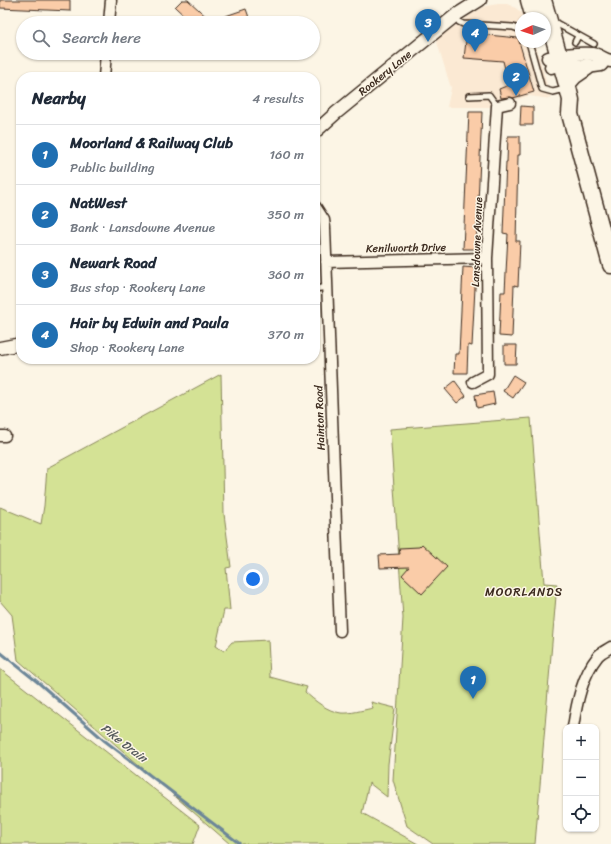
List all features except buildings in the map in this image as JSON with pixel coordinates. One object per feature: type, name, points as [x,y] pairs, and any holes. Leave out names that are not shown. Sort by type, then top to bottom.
[{"type":"main road","points":[[529,0],[537,12]]},
{"type":"main road","points":[[542,12],[543,0]]},
{"type":"main road","points":[[547,48],[555,61]]},
{"type":"main road","points":[[551,48],[565,88]]},
{"type":"main road","points":[[587,67],[574,76],[565,88],[562,102],[570,114],[611,265]]},
{"type":"street","points":[[109,16],[111,0]]},
{"type":"street","name":"Rookery Lane","points":[[320,127],[456,15],[478,1]]},
{"type":"street","points":[[555,61],[594,54],[608,61]]},
{"type":"street","points":[[104,72],[105,60]]},
{"type":"street","points":[[555,61],[587,67],[601,65],[608,61]]},
{"type":"street","points":[[497,106],[510,103]]},
{"type":"street","name":"Lansdowne Avenue","points":[[473,382],[488,374],[487,258],[497,106]]},
{"type":"street","name":"Hainton Road","points":[[320,214],[324,220],[340,631]]},
{"type":"street","name":"Kenilworth Drive","points":[[326,262],[487,258]]},
{"type":"street","points":[[0,348],[16,345]]},
{"type":"street","points":[[573,724],[577,702],[585,676],[599,655],[611,647]]},
{"type":"lane","points":[[456,15],[459,22],[463,24],[515,28]]},
{"type":"lane","points":[[551,23],[594,44]]},
{"type":"lane","points":[[575,42],[578,36]]},
{"type":"lane","points":[[531,48],[542,89],[552,92],[565,88]]},
{"type":"lane","points":[[469,96],[489,95],[497,106]]},
{"type":"lane","points":[[320,289],[327,288]]},
{"type":"shaded area","points":[[507,4],[521,12],[515,12],[515,48],[537,48],[551,99],[529,96],[490,107],[447,107],[451,88],[436,39],[473,13],[486,6]]},
{"type":"green space","points":[[221,374],[224,514],[231,567],[226,568],[230,610],[224,610],[216,646],[224,651],[232,642],[268,640],[270,677],[307,687],[305,692],[322,705],[336,712],[348,713],[373,708],[371,702],[395,708],[388,764],[387,797],[369,783],[362,813],[418,844],[230,844],[18,660],[12,615],[0,601],[0,507],[41,524],[47,468]]},
{"type":"green space","points":[[531,418],[544,583],[557,584],[535,844],[433,844],[407,826],[393,780],[403,618],[390,429]]},
{"type":"green space","points":[[0,669],[200,825],[193,844],[0,844]]},
{"type":"waterway","name":"Pike Drain","points":[[0,652],[40,684],[105,741],[240,844]]},
{"type":"place","name":"Newark Road","points":[[428,42]]},
{"type":"place","name":"Hair by Edwin and Paula","points":[[475,52]]},
{"type":"place","name":"NatWest","points":[[516,96]]},
{"type":"place","name":"Moorland & Railway Club","points":[[473,699]]},
{"type":"district","name":"MOORLANDS","points":[[524,592]]}]
